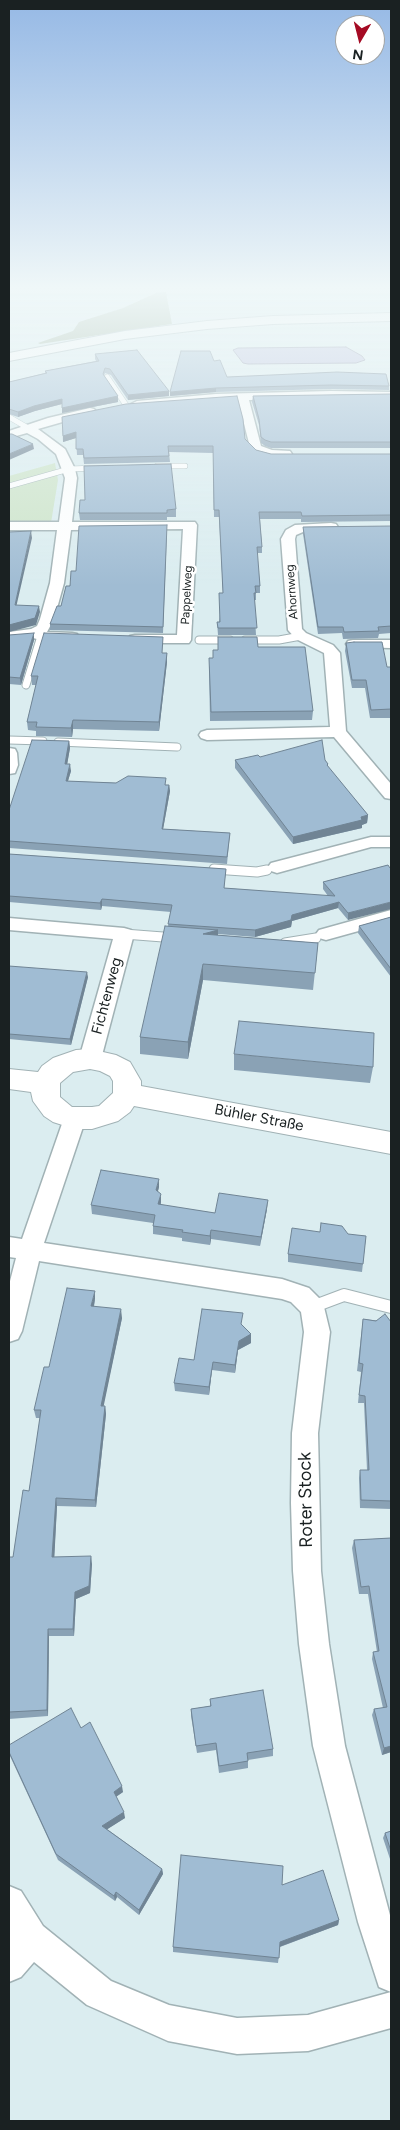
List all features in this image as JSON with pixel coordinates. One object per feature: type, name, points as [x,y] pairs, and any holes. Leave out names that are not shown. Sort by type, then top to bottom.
[{"type":"street","points":[[9,435],[52,420],[126,405],[243,396],[391,395]]},
{"type":"street","points":[[243,396],[255,448],[271,454],[299,454]]},
{"type":"street","points":[[28,428],[53,443],[61,452],[69,469],[70,478],[57,582],[47,619],[38,635]]},
{"type":"street","name":"Pappelweg","points":[[9,526],[190,525],[184,640],[117,638]]},
{"type":"street","name":"Ahornweg","points":[[328,648],[301,636],[294,630],[288,539],[290,533],[300,528],[346,527]]},
{"type":"street","points":[[9,636],[38,635],[89,638]]},
{"type":"street","points":[[391,644],[353,644],[328,648],[333,658],[338,732],[391,794]]},
{"type":"street","points":[[207,735],[338,732]]},
{"type":"street","points":[[9,753],[9,769]]},
{"type":"street","points":[[272,868],[371,842],[391,842]]},
{"type":"street","points":[[321,936],[391,916]]},
{"type":"street","points":[[9,924],[124,934]]},
{"type":"street","name":"Fichtenweg","points":[[90,1059],[124,934]]},
{"type":"street","points":[[90,1059],[106,1062],[120,1070],[127,1081],[127,1094],[120,1105],[108,1114],[92,1118],[75,1118],[63,1115],[47,1101],[46,1083],[52,1073],[63,1065],[76,1060],[90,1059]]},
{"type":"street","points":[[9,1078],[46,1083]]},
{"type":"street","name":"Bühler Straße","points":[[127,1094],[391,1143]]},
{"type":"street","points":[[9,1331],[20,1248],[75,1118]]},
{"type":"street","points":[[20,1248],[282,1289],[300,1295],[312,1307]]},
{"type":"street","name":"Roter Stock","points":[[312,1307],[317,1332],[305,1433],[305,1503],[307,1571],[314,1644],[329,1746],[351,1833],[391,1975]]},
{"type":"street","points":[[9,1903],[31,1938],[99,1993],[168,2022],[237,2036],[308,2033],[391,2010]]},
{"type":"street","points":[[9,1965],[31,1938]]},
{"type":"lane","points":[[113,387],[126,405]]},
{"type":"lane","points":[[9,417],[28,428]]},
{"type":"lane","points":[[146,467],[185,466]]},
{"type":"lane","points":[[9,486],[69,469],[108,468]]},
{"type":"lane","points":[[26,685],[38,635]]},
{"type":"lane","points":[[199,640],[279,640],[301,636]]},
{"type":"lane","points":[[9,740],[177,747]]},
{"type":"lane","points":[[207,869],[257,872],[272,868]]},
{"type":"lane","points":[[124,934],[190,939]]},
{"type":"lane","points":[[273,944],[321,936]]},
{"type":"lane","points":[[312,1307],[344,1295],[391,1307]]},
{"type":"green space","points":[[55,463],[58,480],[51,523],[9,524],[9,476]]},
{"type":"building","points":[[9,387],[112,387],[118,396],[62,408],[62,399],[18,412],[9,409]]},
{"type":"building","points":[[123,387],[166,387],[169,391],[128,395]]},
{"type":"building","points":[[171,387],[239,387],[216,388],[170,392]]},
{"type":"building","points":[[391,394],[391,442],[271,442],[265,440],[261,437],[253,396]]},
{"type":"building","points":[[237,396],[243,419],[245,439],[256,450],[271,454],[391,454],[391,515],[302,516],[301,512],[259,512],[262,547],[257,547],[260,586],[255,586],[256,593],[254,593],[257,628],[218,628],[217,622],[220,622],[219,593],[223,593],[219,510],[214,510],[213,446],[168,446],[169,456],[84,458],[83,449],[76,449],[76,432],[63,436],[62,417],[126,404]]},
{"type":"building","points":[[9,434],[12,434],[33,444],[9,454]]},
{"type":"building","points":[[171,464],[176,509],[167,510],[167,513],[79,513],[80,500],[85,500],[84,466]]},
{"type":"building","points":[[167,525],[163,627],[50,624],[57,606],[61,606],[66,586],[70,586],[71,571],[76,571],[79,526]]},
{"type":"building","points":[[391,526],[391,626],[378,627],[379,631],[344,632],[343,627],[318,627],[303,527]]},
{"type":"building","points":[[31,531],[15,605],[39,606],[35,618],[9,625],[9,532]]},
{"type":"building","points":[[34,633],[20,678],[9,677],[9,635]]},
{"type":"building","points":[[44,633],[163,637],[162,653],[167,653],[159,722],[73,720],[71,728],[36,727],[37,722],[27,722],[38,676],[31,676]]},
{"type":"building","points":[[218,637],[257,637],[258,647],[305,647],[313,711],[211,712],[209,658],[213,658],[213,650],[218,650]]},
{"type":"building","points":[[382,642],[387,667],[391,667],[391,709],[371,710],[366,680],[352,680],[346,643]]},
{"type":"building","points":[[32,740],[69,741],[65,764],[70,764],[66,781],[116,783],[128,776],[166,778],[165,785],[169,785],[162,829],[230,833],[227,857],[9,841],[9,810]]},
{"type":"building","points":[[322,740],[327,765],[368,815],[361,817],[362,820],[293,837],[235,760],[258,755],[260,757]]},
{"type":"building","points":[[9,854],[226,869],[224,888],[335,896],[323,882],[388,865],[391,868],[391,902],[348,913],[339,902],[292,915],[291,920],[255,930],[168,924],[172,905],[102,899],[100,903],[9,896]]},
{"type":"building","points":[[391,917],[391,969],[359,926]]},
{"type":"building","points":[[165,926],[218,930],[203,934],[318,943],[315,973],[203,964],[188,1042],[140,1037]]},
{"type":"building","points":[[9,966],[87,972],[70,1039],[9,1034]]},
{"type":"building","points":[[239,1021],[374,1033],[373,1067],[234,1054]]},
{"type":"building","points":[[101,1170],[159,1179],[156,1190],[161,1194],[158,1204],[215,1213],[219,1193],[268,1200],[261,1237],[211,1230],[210,1236],[182,1232],[183,1230],[153,1226],[155,1215],[91,1205]]},
{"type":"building","points":[[321,1223],[342,1226],[348,1234],[366,1236],[363,1264],[288,1254],[292,1228],[320,1232]]},
{"type":"building","points":[[67,1288],[95,1291],[91,1306],[121,1309],[101,1406],[105,1406],[95,1500],[56,1498],[52,1557],[91,1556],[89,1586],[75,1592],[73,1629],[48,1629],[47,1710],[9,1712],[9,1557],[13,1557],[23,1490],[29,1491],[41,1410],[34,1410],[44,1367],[49,1367]]},
{"type":"building","points":[[202,1309],[243,1313],[241,1324],[251,1334],[239,1341],[235,1365],[213,1362],[209,1387],[174,1383],[179,1358],[194,1360]]},
{"type":"building","points":[[385,1314],[391,1322],[391,1501],[361,1500],[360,1470],[369,1470],[365,1396],[359,1395],[363,1364],[359,1363],[363,1319],[376,1321]]},
{"type":"building","points":[[391,1538],[391,1746],[384,1748],[374,1709],[387,1707],[373,1652],[379,1651],[369,1586],[361,1587],[354,1540]]},
{"type":"building","points":[[263,1690],[273,1749],[247,1753],[248,1761],[219,1766],[216,1743],[196,1746],[191,1709],[211,1706],[210,1699]]},
{"type":"building","points":[[71,1708],[81,1728],[90,1722],[122,1786],[114,1792],[124,1812],[102,1826],[162,1869],[139,1910],[116,1892],[114,1896],[56,1854],[9,1752],[9,1745]]},
{"type":"building","points":[[391,1831],[391,1851],[385,1833]]},
{"type":"building","points":[[181,1855],[283,1866],[282,1885],[323,1870],[339,1920],[280,1942],[279,1958],[173,1947]]}]
